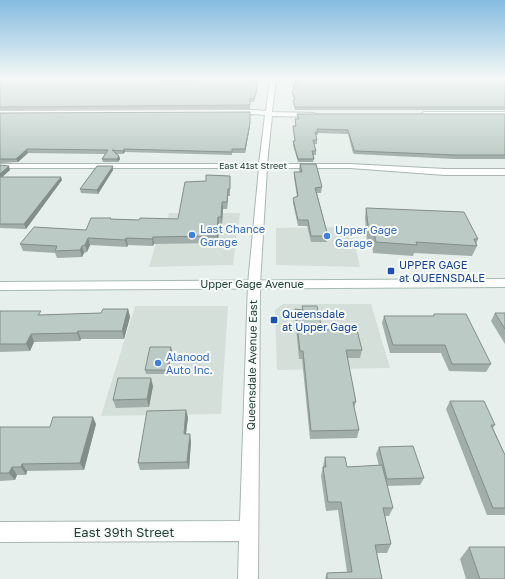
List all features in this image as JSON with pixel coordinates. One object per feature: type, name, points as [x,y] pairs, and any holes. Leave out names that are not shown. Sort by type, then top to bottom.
[{"type":"street","name":"Queensdale Avenue East","points":[[248,579],[254,284],[271,106]]},
{"type":"street","points":[[0,113],[254,112],[270,114],[320,115]]},
{"type":"street","points":[[415,114],[505,114]]},
{"type":"street","name":"East 41st Street","points":[[0,166],[350,166],[445,172],[505,172]]},
{"type":"street","name":"Upper Gage Avenue","points":[[0,286],[505,283]]},
{"type":"street","name":"East 39th Street","points":[[0,532],[248,531]]},
{"type":"shaded area","points":[[169,213],[240,213],[233,265],[149,267],[162,223],[167,222]]},
{"type":"shaded area","points":[[351,227],[360,267],[276,265],[276,228]]},
{"type":"shaded area","points":[[283,304],[371,304],[390,368],[277,370],[275,310]]},
{"type":"shaded area","points":[[135,306],[228,306],[221,414],[101,416]]},
{"type":"building","points":[[0,106],[123,106],[0,107]]},
{"type":"building","points":[[295,106],[505,106],[505,107]]},
{"type":"building","points":[[250,112],[250,123],[245,149],[232,149],[232,152],[124,149],[123,151],[112,150],[119,156],[117,159],[102,159],[108,150],[27,149],[16,159],[0,159],[0,113]]},
{"type":"building","points":[[297,114],[505,114],[505,155],[456,155],[356,151],[354,150],[348,130],[317,129],[318,132],[315,132],[317,140],[313,140],[316,151],[312,151],[314,159],[298,159],[293,141],[295,141],[293,126],[296,126],[295,119],[299,119]]},
{"type":"building","points":[[300,164],[316,164],[322,187],[315,188],[328,236],[311,236],[308,220],[298,220],[293,198],[298,196],[294,172],[302,172]]},
{"type":"building","points":[[0,165],[9,166],[0,174]]},
{"type":"building","points":[[97,166],[113,166],[97,190],[80,189]]},
{"type":"building","points":[[206,175],[230,176],[230,189],[228,189],[227,202],[222,202],[221,217],[218,217],[217,236],[153,237],[152,239],[126,238],[125,240],[88,238],[85,245],[82,246],[80,250],[55,251],[57,246],[20,244],[34,227],[86,230],[91,218],[139,220],[140,218],[178,219],[185,182],[206,181]]},
{"type":"building","points":[[0,177],[61,177],[24,224],[0,224]]},
{"type":"building","points":[[366,208],[464,212],[478,239],[474,239],[477,246],[416,242],[417,245],[376,242],[374,233],[369,233]]},
{"type":"building","points":[[302,306],[317,306],[322,330],[357,330],[362,350],[346,350],[356,402],[353,402],[359,430],[311,431],[303,351],[300,351],[295,309],[303,310]]},
{"type":"building","points":[[103,309],[128,309],[122,331],[78,331],[77,333],[31,334],[26,344],[0,344],[0,311],[41,311],[38,315],[101,313]]},
{"type":"building","points":[[495,313],[505,313],[505,329]]},
{"type":"building","points":[[434,314],[466,314],[491,364],[452,364],[445,345],[393,345],[384,316],[434,316]]},
{"type":"building","points":[[150,347],[171,347],[167,370],[145,370]]},
{"type":"building","points":[[118,378],[151,378],[147,399],[113,400]]},
{"type":"building","points":[[450,401],[484,401],[495,425],[491,425],[505,455],[505,508],[493,508]]},
{"type":"building","points":[[186,410],[184,434],[190,434],[187,462],[138,463],[147,411]]},
{"type":"building","points":[[53,417],[93,417],[80,463],[22,464],[21,467],[12,467],[9,473],[0,473],[0,427],[50,427]]},
{"type":"building","points":[[413,446],[424,478],[387,479],[379,447]]},
{"type":"building","points":[[325,457],[345,457],[347,467],[382,465],[393,508],[383,508],[391,544],[375,545],[382,579],[327,579],[327,573],[352,572],[341,502],[328,502],[323,467],[326,467]]},
{"type":"building","points":[[469,547],[505,547],[505,579],[480,579]]},
{"type":"place","name":"Last Chance Garage","points":[[192,235]]},
{"type":"place","name":"Upper Gage Garage","points":[[327,236]]},
{"type":"place","name":"UPPER GAGE at QUEENSDALE","points":[[391,271]]},
{"type":"place","name":"Queensdale at Upper Gage","points":[[274,320]]},
{"type":"place","name":"Alanood Auto Inc.","points":[[158,363]]}]
